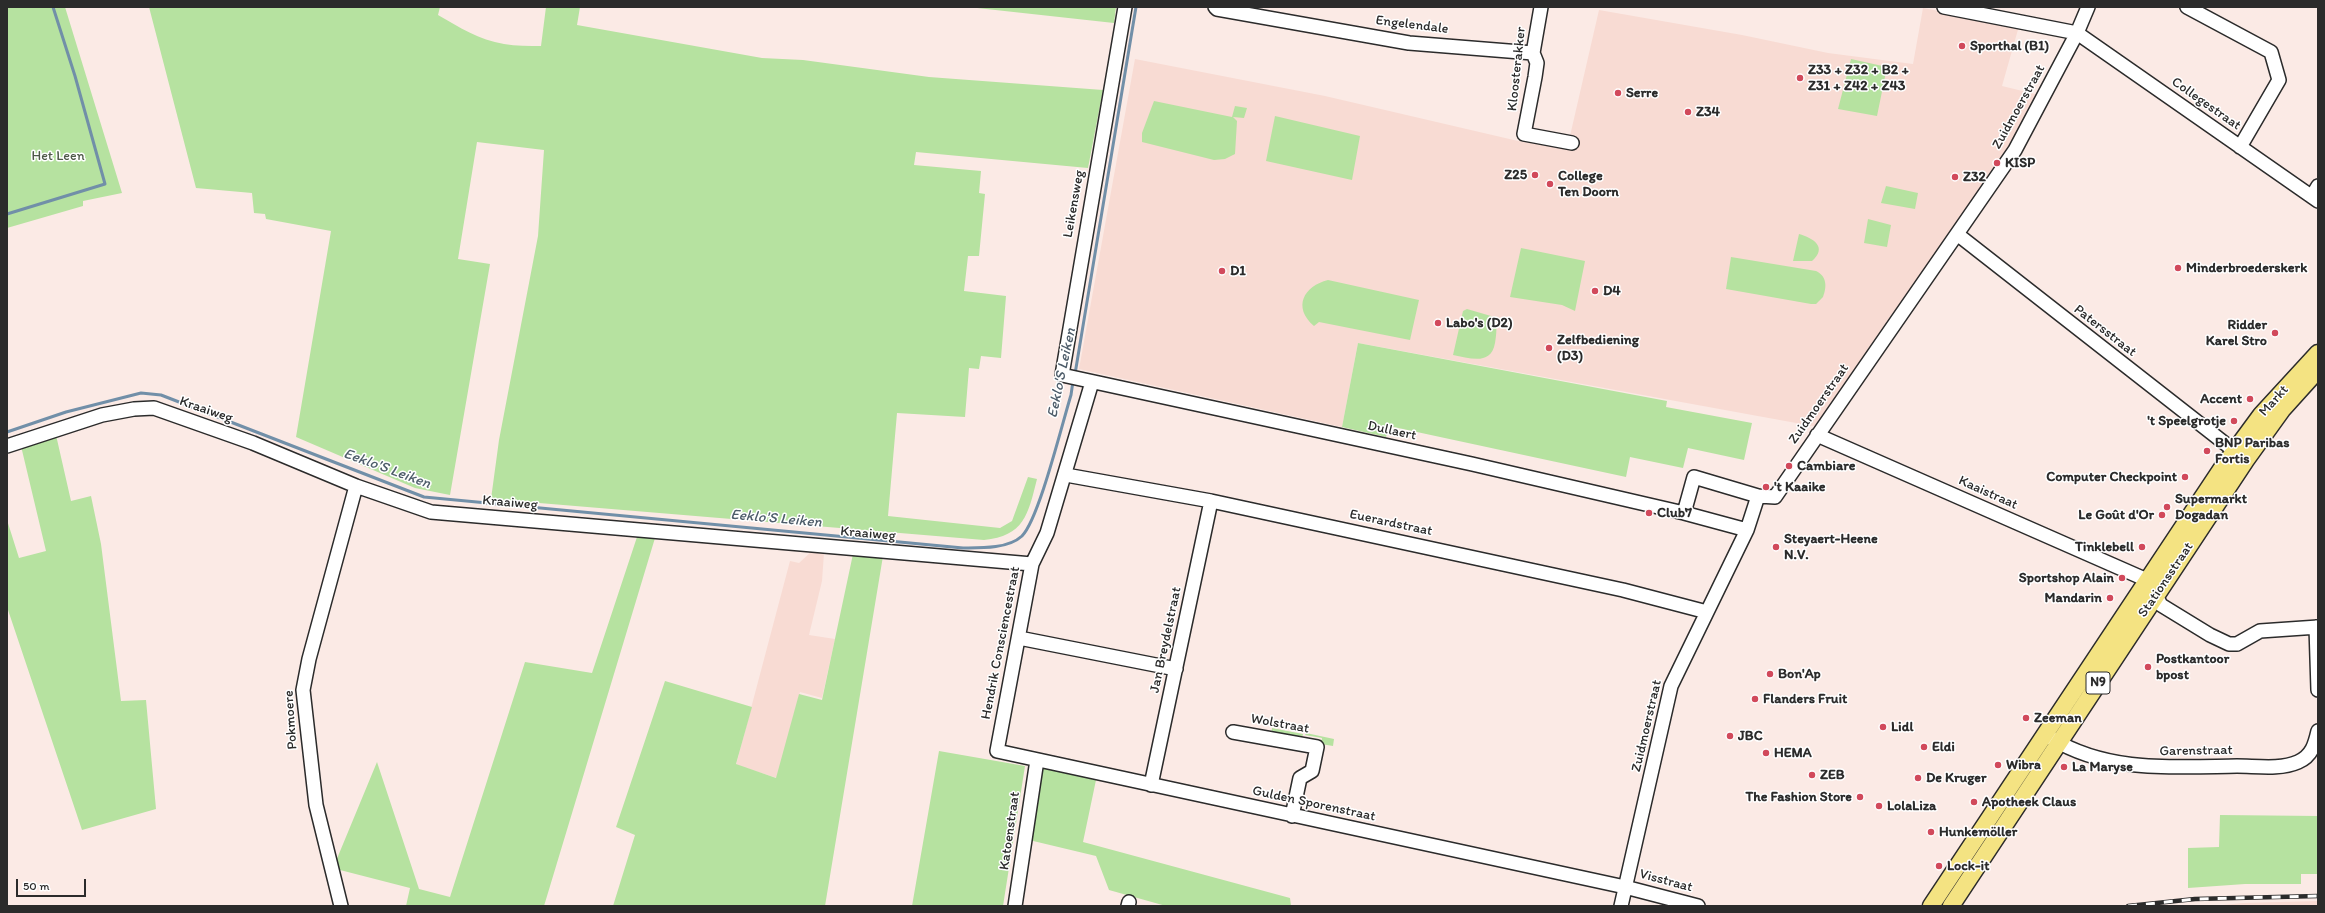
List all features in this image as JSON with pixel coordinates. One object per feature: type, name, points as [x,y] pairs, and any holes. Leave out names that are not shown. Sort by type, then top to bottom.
[{"type":"main road","name":"Markt","points":[[2302,379],[2318,353]]},
{"type":"main road","name":"Markt","points":[[2302,379],[2318,370]]},
{"type":"main road","name":"Stationsstraat","points":[[1931,906],[2147,580],[2240,456],[2282,410],[2302,379]]},
{"type":"main road","name":"Stationsstraat","points":[[1951,906],[2156,596],[2240,456]]},
{"type":"street","name":"Leikensweg","points":[[1086,381],[1062,375],[1125,7]]},
{"type":"street","name":"Kloosterakker","points":[[1541,7],[1532,54],[1536,63],[1524,134],[1572,143]]},
{"type":"street","points":[[1944,7],[2076,33]]},
{"type":"street","name":"Zuidmoerstraat","points":[[1621,906],[1671,686],[1747,530],[1758,496],[1775,497],[2015,150],[2088,7]]},
{"type":"street","points":[[2187,7],[2271,52],[2279,80],[2240,147]]},
{"type":"street","name":"Engelendale","points":[[1216,8],[1409,42],[1532,54]]},
{"type":"street","name":"Collegestraat","points":[[2076,33],[2240,147],[2316,194]]},
{"type":"street","name":"Patersstraat","points":[[1956,234],[2240,456]]},
{"type":"street","name":"Hendrik Consciencestraat","points":[[997,752],[1032,564],[1047,533],[1061,485],[1066,475],[1086,381]]},
{"type":"street","name":"Dullaert","points":[[1086,381],[1684,513],[1747,530]]},
{"type":"street","name":"Kraaiweg","points":[[7,446],[102,414],[134,409],[154,408],[253,443],[356,486],[422,510],[441,513],[1032,564]]},
{"type":"street","name":"Kaaistraat","points":[[1817,435],[2147,580]]},
{"type":"street","name":"Euerardstraat","points":[[1066,475],[1211,501],[1623,590],[1707,612]]},
{"type":"street","points":[[1684,513],[1694,477],[1758,496]]},
{"type":"street","name":"Pokmoere","points":[[342,906],[316,805],[303,690],[309,659],[356,486]]},
{"type":"street","name":"Jan Breydelstraat","points":[[1151,785],[1211,501]]},
{"type":"street","points":[[2147,580],[2161,605],[2210,635],[2229,644],[2237,644],[2260,631],[2317,627],[2318,690]]},
{"type":"street","points":[[1019,638],[1176,669]]},
{"type":"street","name":"Garenstraat","points":[[2059,743],[2082,754],[2146,768],[2192,769],[2278,766],[2297,763],[2307,757],[2315,745],[2318,731]]},
{"type":"street","name":"Wolstraat","points":[[1233,732],[1316,747],[1312,771],[1300,778],[1292,816]]},
{"type":"street","points":[[2045,734],[2059,743]]},
{"type":"street","name":"Gulden Sporenstraat","points":[[997,752],[1625,887]]},
{"type":"street","name":"Katoenstraat","points":[[1015,906],[1037,760]]},
{"type":"street","points":[[1978,836],[1994,841]]},
{"type":"street","name":"Visstraat","points":[[1625,887],[1698,906]]},
{"type":"shaded area","name":"College Ten Doorn","points":[[1923,8],[2019,26],[2002,86],[2039,95],[2012,150],[1899,311],[1894,311],[1825,412],[1818,427],[1358,343],[1342,427],[1079,369],[1135,59],[1325,96],[1518,141],[1567,149],[1599,10],[1742,35],[1828,53],[1913,64]]},
{"type":"shaded area","points":[[811,552],[824,553],[822,581],[809,635],[835,639],[822,698],[800,692],[777,778],[736,765],[790,561],[799,563]]},
{"type":"shaded area","points":[[2318,901],[2318,906],[2213,906],[2243,903]]},
{"type":"green space","name":"Het Leen","points":[[7,7],[65,7],[122,193],[83,201],[83,206],[7,228]]},
{"type":"green space","points":[[149,7],[440,7],[438,15],[478,36],[504,44],[518,46],[541,46],[546,7],[580,7],[577,25],[762,58],[803,60],[929,77],[1103,90],[1088,168],[916,152],[914,165],[981,171],[979,193],[985,194],[979,256],[968,256],[964,291],[1006,296],[1001,358],[981,356],[979,369],[969,368],[965,417],[897,413],[888,516],[1000,528],[1012,521],[1028,477],[1037,479],[1031,503],[1022,522],[1008,534],[997,538],[984,540],[491,499],[499,440],[538,236],[544,150],[477,142],[458,259],[490,264],[450,495],[415,488],[296,437],[331,231],[266,219],[265,214],[254,213],[252,193],[196,188]]},
{"type":"green space","points":[[968,7],[1116,7],[1114,23]]},
{"type":"green space","points":[[1851,59],[1887,67],[1877,116],[1838,109]]},
{"type":"green space","points":[[1154,101],[1232,117],[1235,106],[1247,108],[1244,118],[1233,117],[1237,121],[1235,154],[1225,159],[1214,160],[1142,142],[1142,133]]},
{"type":"green space","points":[[1275,116],[1360,136],[1352,180],[1266,161]]},
{"type":"green space","points":[[1886,186],[1918,193],[1915,209],[1881,203]]},
{"type":"green space","points":[[1868,219],[1891,225],[1887,247],[1864,243]]},
{"type":"green space","points":[[1799,234],[1809,238],[1819,247],[1817,256],[1812,261],[1793,261]]},
{"type":"green space","points":[[1521,248],[1585,261],[1575,311],[1562,305],[1510,297]]},
{"type":"green space","points":[[1731,257],[1816,271],[1820,273],[1825,282],[1823,297],[1816,304],[1811,304],[1726,289]]},
{"type":"green space","points":[[1328,280],[1419,300],[1410,340],[1319,322],[1314,326],[1307,319],[1304,312],[1302,305],[1304,298],[1307,292],[1313,287]]},
{"type":"green space","points":[[1467,309],[1491,316],[1496,323],[1496,335],[1493,350],[1484,358],[1473,359],[1453,355],[1463,311]]},
{"type":"green space","points":[[1358,343],[1667,401],[1666,407],[1752,423],[1744,460],[1688,448],[1683,468],[1630,457],[1626,477],[1389,426],[1386,437],[1342,427]]},
{"type":"green space","points":[[56,435],[71,501],[91,496],[101,544],[121,701],[146,700],[156,809],[82,830],[7,607],[7,520],[19,558],[46,551],[21,446]]},
{"type":"green space","points":[[637,537],[655,538],[544,906],[406,906],[410,888],[340,870],[336,861],[377,762],[419,889],[450,897],[525,662],[592,673]]},
{"type":"green space","points":[[853,554],[883,556],[825,906],[613,906],[635,835],[616,827],[665,681],[752,707],[736,764],[776,778],[799,694],[822,700]]},
{"type":"green space","points":[[1272,728],[1303,734],[1302,738],[1271,735]]},
{"type":"green space","points":[[1306,733],[1334,739],[1333,746],[1321,744],[1322,738],[1305,735]]},
{"type":"green space","points":[[939,751],[1025,766],[1003,906],[912,906]]},
{"type":"green space","points":[[1040,768],[1096,780],[1083,842],[1290,898],[1291,906],[1166,906],[1109,890],[1096,856],[1029,840]]},
{"type":"green space","points":[[2220,815],[2318,816],[2318,874],[2301,874],[2301,884],[2245,884],[2188,888],[2188,848],[2219,847]]},
{"type":"waterway","points":[[7,214],[105,184],[75,76],[53,7]]},
{"type":"waterway","name":"Eeklo'S Leiken","points":[[1075,374],[1136,7]]},
{"type":"waterway","name":"Eeklo'S Leiken","points":[[7,432],[66,412],[141,393],[161,395],[424,497],[963,548],[985,548],[1002,546],[1016,540],[1022,536],[1029,526],[1036,511],[1050,470],[1071,395],[1073,381]]},
{"type":"railway","points":[[2128,906],[2195,899],[2318,896]]},
{"type":"place","name":"Sporthal (B1)","points":[[1962,46]]},
{"type":"place","name":"Z33 + Z32 + B2 + Z31 + Z42 + Z43","points":[[1800,78]]},
{"type":"place","name":"Serre","points":[[1618,93]]},
{"type":"place","name":"Z34","points":[[1688,112]]},
{"type":"place","name":"KISP","points":[[1997,163]]},
{"type":"place","name":"Z25","points":[[1535,175]]},
{"type":"place","name":"Z32","points":[[1955,177]]},
{"type":"place","name":"College Ten Doorn","points":[[1550,184]]},
{"type":"place","name":"Minderbroederskerk","points":[[2178,268]]},
{"type":"place","name":"D1","points":[[1222,271]]},
{"type":"place","name":"D4","points":[[1595,291]]},
{"type":"place","name":"Labo's (D2)","points":[[1438,323]]},
{"type":"place","name":"Ridder Karel Stro","points":[[2275,333]]},
{"type":"place","name":"Zelfbediening (D3)","points":[[1549,348]]},
{"type":"place","name":"Accent","points":[[2250,399]]},
{"type":"place","name":"'t Speelgrotje","points":[[2234,421]]},
{"type":"place","name":"BNP Paribas Fortis","points":[[2207,451]]},
{"type":"place","name":"Cambiare","points":[[1789,466]]},
{"type":"place","name":"Computer Checkpoint","points":[[2185,477]]},
{"type":"place","name":"'t Kaaike","points":[[1766,487]]},
{"type":"place","name":"Supermarkt Dogadan","points":[[2167,507]]},
{"type":"place","name":"Club7","points":[[1649,513]]},
{"type":"place","name":"Le Goût d'Or","points":[[2162,515]]},
{"type":"place","name":"Steyaert-Heene N.V.","points":[[1776,547]]},
{"type":"place","name":"Tinklebell","points":[[2142,547]]},
{"type":"place","name":"Sportshop Alain","points":[[2122,578]]},
{"type":"place","name":"Mandarin","points":[[2110,598]]},
{"type":"place","name":"Postkantoor bpost","points":[[2148,667]]},
{"type":"place","name":"Bon'Ap","points":[[1770,674]]},
{"type":"place","name":"Flanders Fruit","points":[[1755,699]]},
{"type":"place","name":"Zeeman","points":[[2026,718]]},
{"type":"place","name":"Lidl","points":[[1883,727]]},
{"type":"place","name":"JBC","points":[[1730,736]]},
{"type":"place","name":"Eldi","points":[[1924,747]]},
{"type":"place","name":"HEMA","points":[[1766,753]]},
{"type":"place","name":"Wibra","points":[[1998,765]]},
{"type":"place","name":"La Maryse","points":[[2064,767]]},
{"type":"place","name":"ZEB","points":[[1812,775]]},
{"type":"place","name":"De Kruger","points":[[1918,778]]},
{"type":"place","name":"The Fashion Store","points":[[1860,797]]},
{"type":"place","name":"Apotheek Claus","points":[[1974,802]]},
{"type":"place","name":"LolaLiza","points":[[1879,806]]},
{"type":"place","name":"Hunkemöller","points":[[1931,832]]},
{"type":"place","name":"Lock-it","points":[[1939,866]]}]
